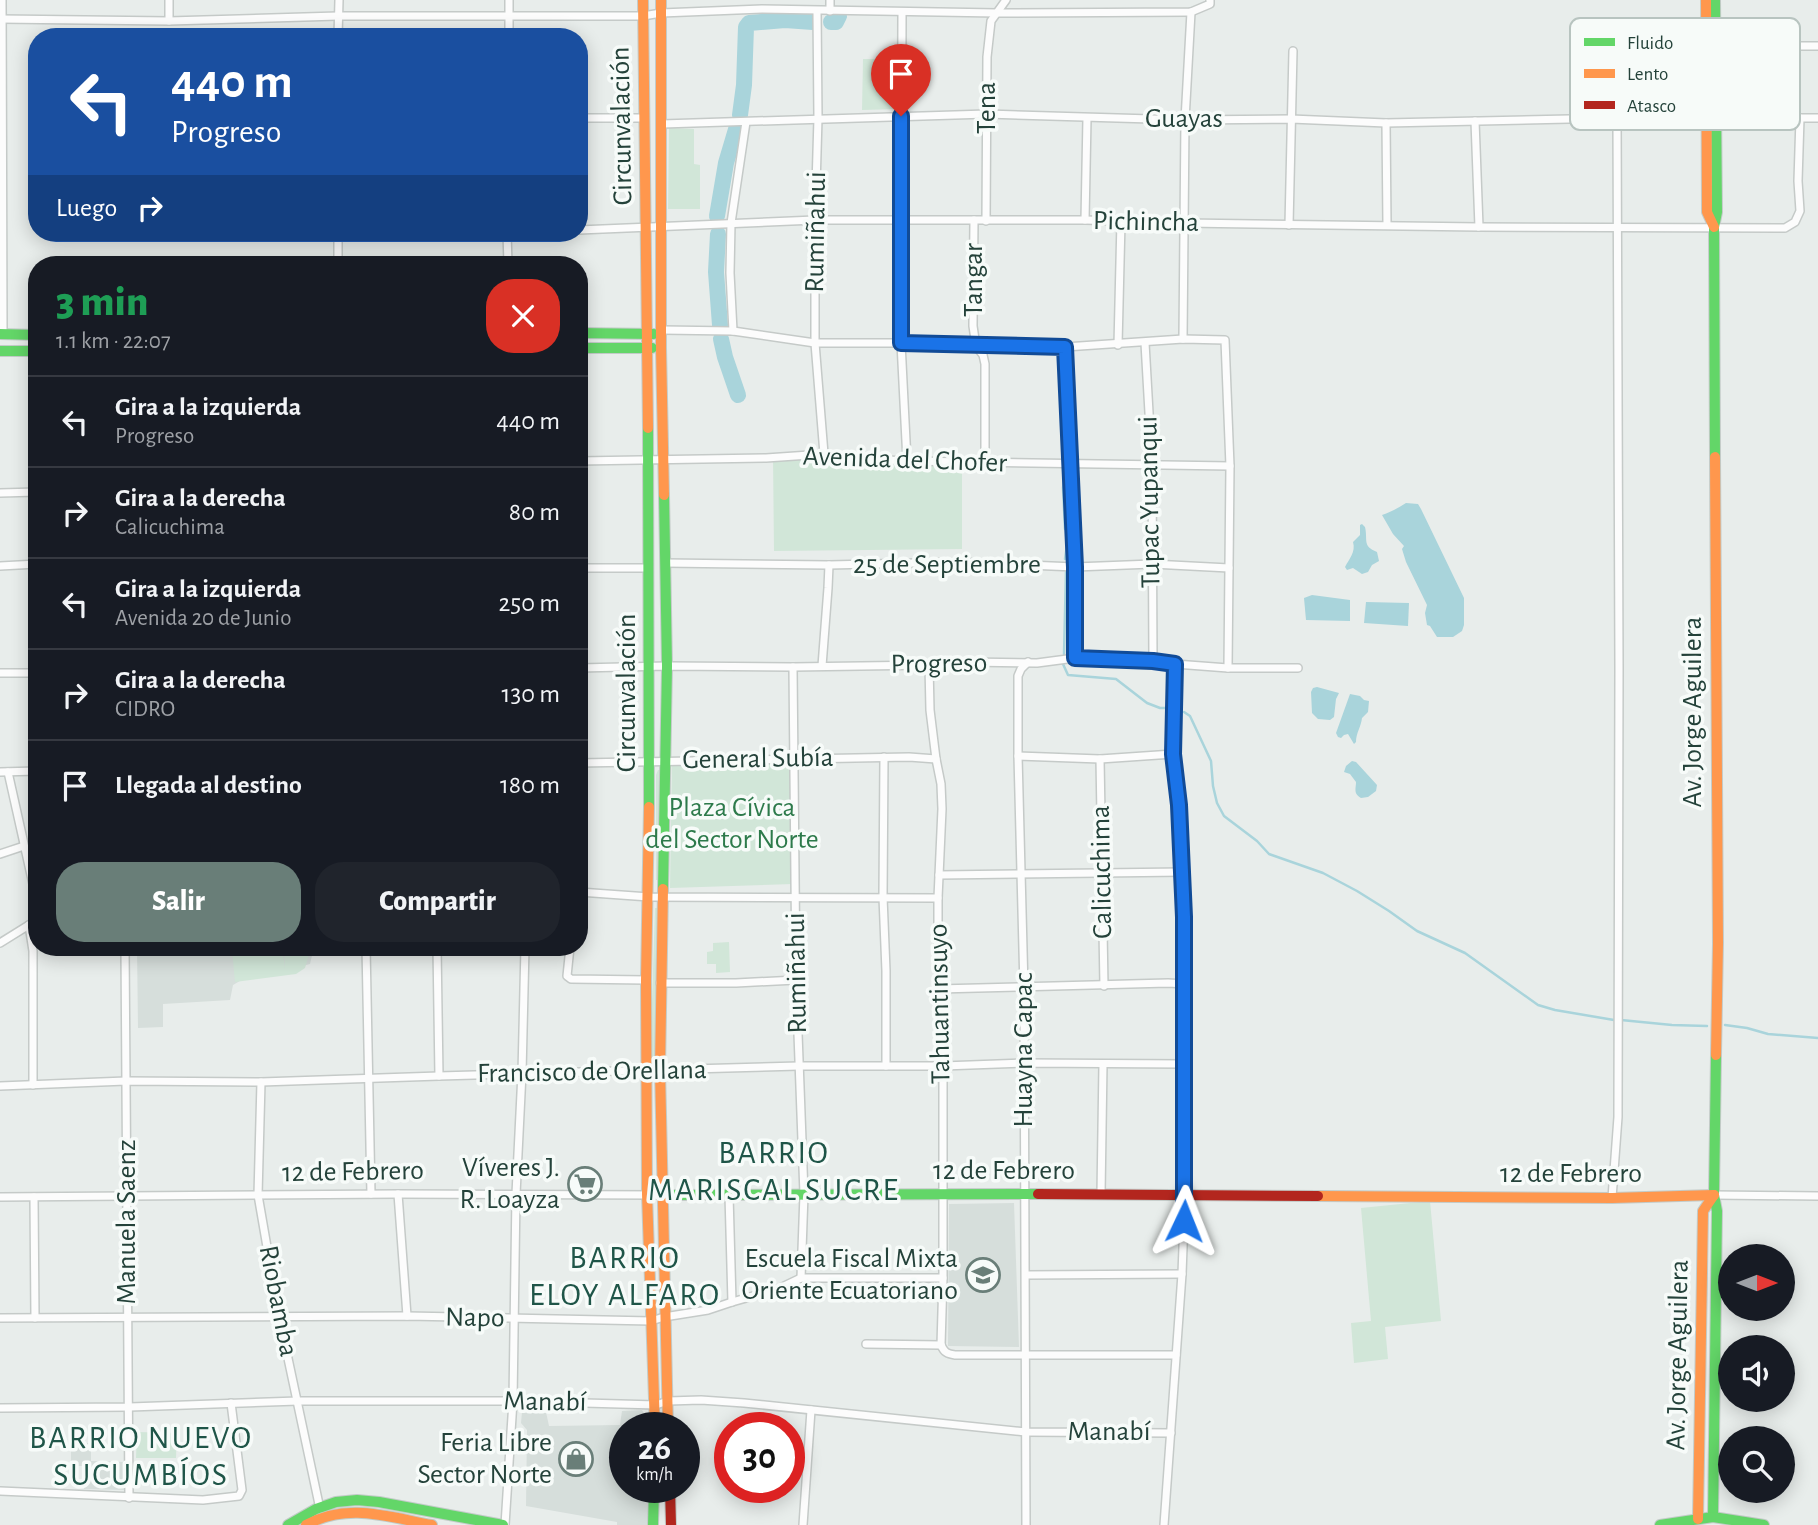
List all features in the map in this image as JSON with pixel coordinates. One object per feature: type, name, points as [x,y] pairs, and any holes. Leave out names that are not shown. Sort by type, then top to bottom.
[{"type":"main road","name":"Circunvalación","points":[[643,0],[650,666],[646,979],[647,1194],[656,1412]]},
{"type":"main road","name":"Circunvalación","points":[[661,0],[662,348],[667,666],[660,1070],[668,1412]]},
{"type":"main road","name":"Av. Jorge Aguilera","points":[[1706,0],[1708,18]]},
{"type":"main road","name":"Av. Jorge Aguilera","points":[[1713,18],[1715,0]]},
{"type":"main road","name":"Av. Jorge Aguilera","points":[[1710,130],[1707,212],[1714,227],[1718,943],[1713,1517]]},
{"type":"main road","points":[[588,333],[662,332]]},
{"type":"main road","points":[[2,334],[28,335]]},
{"type":"main road","points":[[588,348],[662,348]]},
{"type":"main road","points":[[0,351],[28,351]]},
{"type":"main road","name":"12 de Febrero","points":[[662,1195],[1185,1194],[1612,1198],[1714,1195]]},
{"type":"main road","name":"Av. Jorge Aguilera","points":[[1698,1519],[1703,1211],[1714,1195]]},
{"type":"main road","points":[[306,1525],[336,1502],[357,1500],[504,1525]]},
{"type":"main road","points":[[653,1525],[654,1503]]},
{"type":"main road","points":[[670,1503],[671,1525]]},
{"type":"main road","points":[[288,1525],[321,1513],[365,1513],[432,1525]]},
{"type":"main road","points":[[1660,1525],[1713,1517],[1764,1525]]},
{"type":"street","points":[[2,0],[2,334]]},
{"type":"street","points":[[169,0],[169,21]]},
{"type":"street","points":[[338,28],[339,0]]},
{"type":"street","points":[[509,0],[509,28]]},
{"type":"street","points":[[830,0],[830,11]]},
{"type":"street","name":"Tena","points":[[986,221],[987,57],[991,21],[1006,0]]},
{"type":"street","points":[[1,19],[169,21],[338,16],[643,16],[762,9],[997,13],[1192,12],[1210,2]]},
{"type":"street","name":"Rumiñahui","points":[[817,10],[815,343],[824,454]]},
{"type":"street","points":[[902,12],[901,343],[907,461]]},
{"type":"street","points":[[1183,339],[1185,120],[1192,12]]},
{"type":"street","points":[[1800,46],[1818,46]]},
{"type":"street","points":[[1289,225],[1293,51]]},
{"type":"street","name":"Guayas","points":[[662,124],[987,114],[1386,123],[1570,119]]},
{"type":"street","points":[[588,118],[645,118]]},
{"type":"street","points":[[1085,220],[1087,118]]},
{"type":"street","name":"Guayas","points":[[1800,118],[1818,118]]},
{"type":"street","points":[[1475,121],[1479,226]]},
{"type":"street","points":[[733,331],[731,223],[746,122]]},
{"type":"street","points":[[1386,123],[1387,225]]},
{"type":"street","points":[[1612,1198],[1618,1117],[1617,130]]},
{"type":"street","name":"Pichincha","points":[[588,230],[815,220],[1085,220],[1289,225],[1785,228],[1797,219],[1800,207],[1800,130]]},
{"type":"street","name":"Tangar","points":[[974,220],[972,326],[976,346],[983,355],[985,364],[985,463]]},
{"type":"street","points":[[1118,345],[1121,221]]},
{"type":"street","points":[[662,332],[733,331],[815,343],[976,346],[1065,347],[1183,339],[1225,340],[1230,466],[1228,668]]},
{"type":"street","name":"Tupac Yupanqui","points":[[1145,343],[1152,465],[1153,661]]},
{"type":"street","points":[[1065,347],[1075,567],[1075,658]]},
{"type":"street","name":"Avenida del Chofer","points":[[588,461],[766,458],[824,454],[844,458],[907,461],[1230,466]]},
{"type":"street","points":[[0,493],[28,492]]},
{"type":"street","name":"25 de Septiembre","points":[[665,563],[829,565],[958,562],[1075,567],[1152,564],[1229,568]]},
{"type":"street","points":[[0,566],[28,564]]},
{"type":"street","points":[[822,666],[829,565]]},
{"type":"street","points":[[588,568],[649,568]]},
{"type":"street","name":"Progreso","points":[[588,668],[929,665],[967,662],[1028,663],[1075,658],[1228,668],[1298,668]]},
{"type":"street","points":[[1003,662],[1018,676],[1028,663]]},
{"type":"street","points":[[1164,1525],[1185,1194],[1184,872],[1178,782],[1173,754],[1175,664]]},
{"type":"street","name":"Tahuantinsuyo","points":[[929,665],[930,709],[941,784],[938,898],[938,989],[943,1066],[941,1345]]},
{"type":"street","name":"Rumiñahui","points":[[793,667],[796,980],[804,1194],[801,1279]]},
{"type":"street","points":[[0,673],[28,673]]},
{"type":"street","name":"Huayna Capac","points":[[1018,676],[1024,988],[1026,1525]]},
{"type":"street","points":[[1018,756],[1100,759],[1173,754]]},
{"type":"street","points":[[884,757],[886,1066]]},
{"type":"street","name":"General Subía","points":[[588,763],[884,757],[936,759]]},
{"type":"street","name":"Calicuchima","points":[[1100,759],[1104,986]]},
{"type":"street","points":[[28,771],[4,772],[28,863]]},
{"type":"street","points":[[0,854],[24,846]]},
{"type":"street","points":[[939,875],[1184,872]]},
{"type":"street","points":[[588,893],[649,897],[938,898]]},
{"type":"street","points":[[0,943],[28,926]]},
{"type":"street","points":[[33,956],[33,1085]]},
{"type":"street","name":"Manuela Saenz","points":[[125,956],[129,1498]]},
{"type":"street","points":[[366,956],[371,1194]]},
{"type":"street","points":[[437,956],[439,1076]]},
{"type":"street","points":[[504,1525],[513,1401],[516,1194],[525,956]]},
{"type":"street","points":[[569,956],[568,976],[571,979],[646,979]]},
{"type":"street","points":[[660,983],[796,980]]},
{"type":"street","points":[[938,989],[1185,984]]},
{"type":"street","points":[[1101,1194],[1103,1064]]},
{"type":"street","name":"Francisco de Orellana","points":[[0,1086],[126,1081],[261,1082],[799,1066],[1185,1064]]},
{"type":"street","name":"Riobamba","points":[[261,1082],[258,1195],[279,1316],[321,1513]]},
{"type":"street","points":[[398,1194],[407,1316]]},
{"type":"street","name":"12 de Febrero","points":[[0,1197],[662,1195]]},
{"type":"street","points":[[729,1195],[732,1302]]},
{"type":"street","points":[[1714,1195],[1818,1196]]},
{"type":"street","points":[[34,1197],[35,1318]]},
{"type":"street","points":[[1026,1275],[1182,1274]]},
{"type":"street","name":"Napo","points":[[0,1318],[407,1316],[651,1321],[708,1310],[778,1289],[801,1279],[943,1278]]},
{"type":"street","points":[[866,1344],[941,1345],[948,1354],[955,1355],[1176,1355]]},
{"type":"street","name":"Manabí","points":[[0,1408],[298,1401],[513,1401],[656,1405],[668,1401],[701,1400],[1026,1432],[1171,1433]]},
{"type":"street","points":[[0,1492],[203,1500],[239,1496],[242,1490],[230,1403]]},
{"type":"street","points":[[803,1525],[811,1410]]},
{"type":"shaded area","points":[[137,956],[312,956],[310,964],[261,977],[252,974],[233,985],[230,1000],[163,1004],[163,1027],[138,1028]]},
{"type":"shaded area","name":"Escuela Fiscal Mixta Oriente Ecuatoriano","points":[[1014,1203],[1019,1347],[948,1346],[949,1204]]},
{"type":"shaded area","name":"Feria Libre Sector Norte","points":[[642,1410],[643,1412],[622,1412]]},
{"type":"shaded area","name":"Feria Libre Sector Norte","points":[[522,1412],[546,1412],[549,1426],[609,1425],[609,1503],[647,1503],[648,1525],[617,1525],[617,1522],[526,1506],[527,1430],[521,1423]]},
{"type":"shaded area","points":[[87,1443],[91,1443],[91,1461],[126,1462],[125,1490],[84,1489],[85,1466],[71,1466],[71,1447],[86,1447]]},
{"type":"green space","points":[[863,59],[900,59],[899,109],[862,110]]},
{"type":"green space","points":[[669,128],[694,129],[694,164],[700,165],[700,209],[668,209]]},
{"type":"green space","points":[[831,455],[844,462],[962,467],[962,549],[774,551],[773,457]]},
{"type":"green space","name":"Plaza Cívica del Sector Norte","points":[[792,760],[793,884],[670,888],[672,763]]},
{"type":"green space","points":[[658,770],[665,771],[663,880],[656,880]]},
{"type":"green space","points":[[655,908],[663,908],[659,1064],[650,1065]]},
{"type":"green space","points":[[729,942],[730,972],[716,973],[716,964],[707,964],[707,952],[713,951],[713,943]]},
{"type":"green space","points":[[233,956],[283,956],[285,969],[284,956],[308,956],[305,968],[296,974],[235,982]]},
{"type":"green space","points":[[1430,1201],[1441,1321],[1385,1327],[1388,1359],[1354,1363],[1351,1323],[1371,1321],[1361,1208]]},
{"type":"green space","points":[[137,1432],[177,1433],[176,1458],[136,1458]]},
{"type":"water","points":[[1406,503],[1418,504],[1464,598],[1464,625],[1462,631],[1453,637],[1437,637],[1427,625],[1427,605],[1406,562],[1402,549],[1404,546],[1382,515]]},
{"type":"water","points":[[1362,524],[1365,527],[1367,545],[1377,552],[1379,561],[1362,574],[1353,568],[1347,570],[1345,567],[1353,552],[1353,542],[1360,535]]},
{"type":"water","points":[[1312,595],[1350,600],[1350,621],[1306,620],[1304,598]]},
{"type":"water","points":[[1366,602],[1409,603],[1408,626],[1364,623]]},
{"type":"water","points":[[1317,687],[1339,693],[1334,717],[1330,720],[1318,719],[1312,713],[1311,692]]},
{"type":"water","points":[[1350,694],[1369,701],[1368,712],[1362,718],[1354,744],[1348,734],[1341,738],[1336,733]]},
{"type":"water","points":[[1352,761],[1377,785],[1376,791],[1368,797],[1358,796],[1356,782],[1350,774],[1344,772]]},
{"type":"waterway","points":[[831,22],[836,22],[839,16]]},
{"type":"waterway","points":[[740,115],[746,27],[749,23],[785,20],[813,22]]},
{"type":"waterway","points":[[717,216],[726,163],[737,126]]},
{"type":"waterway","points":[[718,234],[716,272],[720,325]]},
{"type":"waterway","points":[[721,339],[738,395]]},
{"type":"waterway","points":[[1065,471],[1065,529]]},
{"type":"waterway","points":[[1065,559],[1067,545]]},
{"type":"waterway","points":[[1064,654],[1066,572]]},
{"type":"waterway","points":[[1063,664],[1068,675],[1116,679],[1147,703],[1160,708],[1170,708]]},
{"type":"waterway","points":[[1184,712],[1190,716],[1211,761],[1217,803],[1224,816],[1257,841],[1269,854],[1323,873],[1357,891],[1417,931],[1465,953],[1538,1005],[1614,1020]]},
{"type":"waterway","points":[[1621,1020],[1707,1026]]},
{"type":"waterway","points":[[1725,1025],[1768,1034],[1818,1038]]},
{"type":"traffic: fast","points":[[1715,0],[1715,18]]},
{"type":"traffic: fast","points":[[1715,457],[1716,130]]},
{"type":"traffic: fast","points":[[588,333],[654,334]]},
{"type":"traffic: fast","points":[[0,334],[28,335]]},
{"type":"traffic: fast","points":[[588,348],[652,348]]},
{"type":"traffic: fast","points":[[0,351],[28,351]]},
{"type":"traffic: fast","points":[[648,428],[649,807]]},
{"type":"traffic: fast","points":[[663,889],[667,666],[664,495]]},
{"type":"traffic: fast","points":[[1713,1517],[1716,1055]]},
{"type":"traffic: fast","points":[[662,1195],[1038,1194]]},
{"type":"traffic: fast","points":[[288,1525],[316,1509],[336,1502],[357,1500],[503,1525]]},
{"type":"traffic: fast","points":[[653,1525],[654,1503]]},
{"type":"traffic: fast","points":[[1660,1525],[1713,1517],[1764,1525]]},
{"type":"traffic: slow","points":[[643,0],[648,428]]},
{"type":"traffic: slow","points":[[661,0],[661,348],[664,495]]},
{"type":"traffic: slow","points":[[1706,0],[1706,18]]},
{"type":"traffic: slow","points":[[1707,130],[1707,212],[1714,227]]},
{"type":"traffic: slow","points":[[1715,457],[1718,943],[1716,1055]]},
{"type":"traffic: slow","points":[[649,807],[646,980],[647,1194],[654,1412]]},
{"type":"traffic: slow","points":[[663,889],[660,1070],[668,1412]]},
{"type":"traffic: slow","points":[[1318,1196],[1612,1198],[1714,1195]]},
{"type":"traffic: slow","points":[[1698,1519],[1703,1211],[1714,1195]]},
{"type":"traffic: slow","points":[[306,1525],[337,1514],[353,1513],[384,1515],[432,1525]]},
{"type":"traffic: jam","points":[[1038,1194],[1318,1196]]},
{"type":"traffic: jam","points":[[670,1503],[671,1525]]},
{"type":"place","name":"Víveres J. R. Loayza","points":[[585,1184]]},
{"type":"place","name":"Escuela Fiscal Mixta Oriente Ecuatoriano","points":[[983,1275]]},
{"type":"place","name":"Feria Libre Sector Norte","points":[[576,1459]]},
{"type":"district","name":"BARRIO MARISCAL SUCRE","points":[[774,1172]]},
{"type":"district","name":"BARRIO ELOY ALFARO","points":[[625,1276]]},
{"type":"district","name":"BARRIO NUEVO SUCUMBÍOS","points":[[141,1456]]},
{"type":"route","points":[[901,116],[901,343],[1065,347],[1075,567],[1075,658],[1175,664],[1173,754],[1178,782],[1184,872],[1184,1221]]}]
